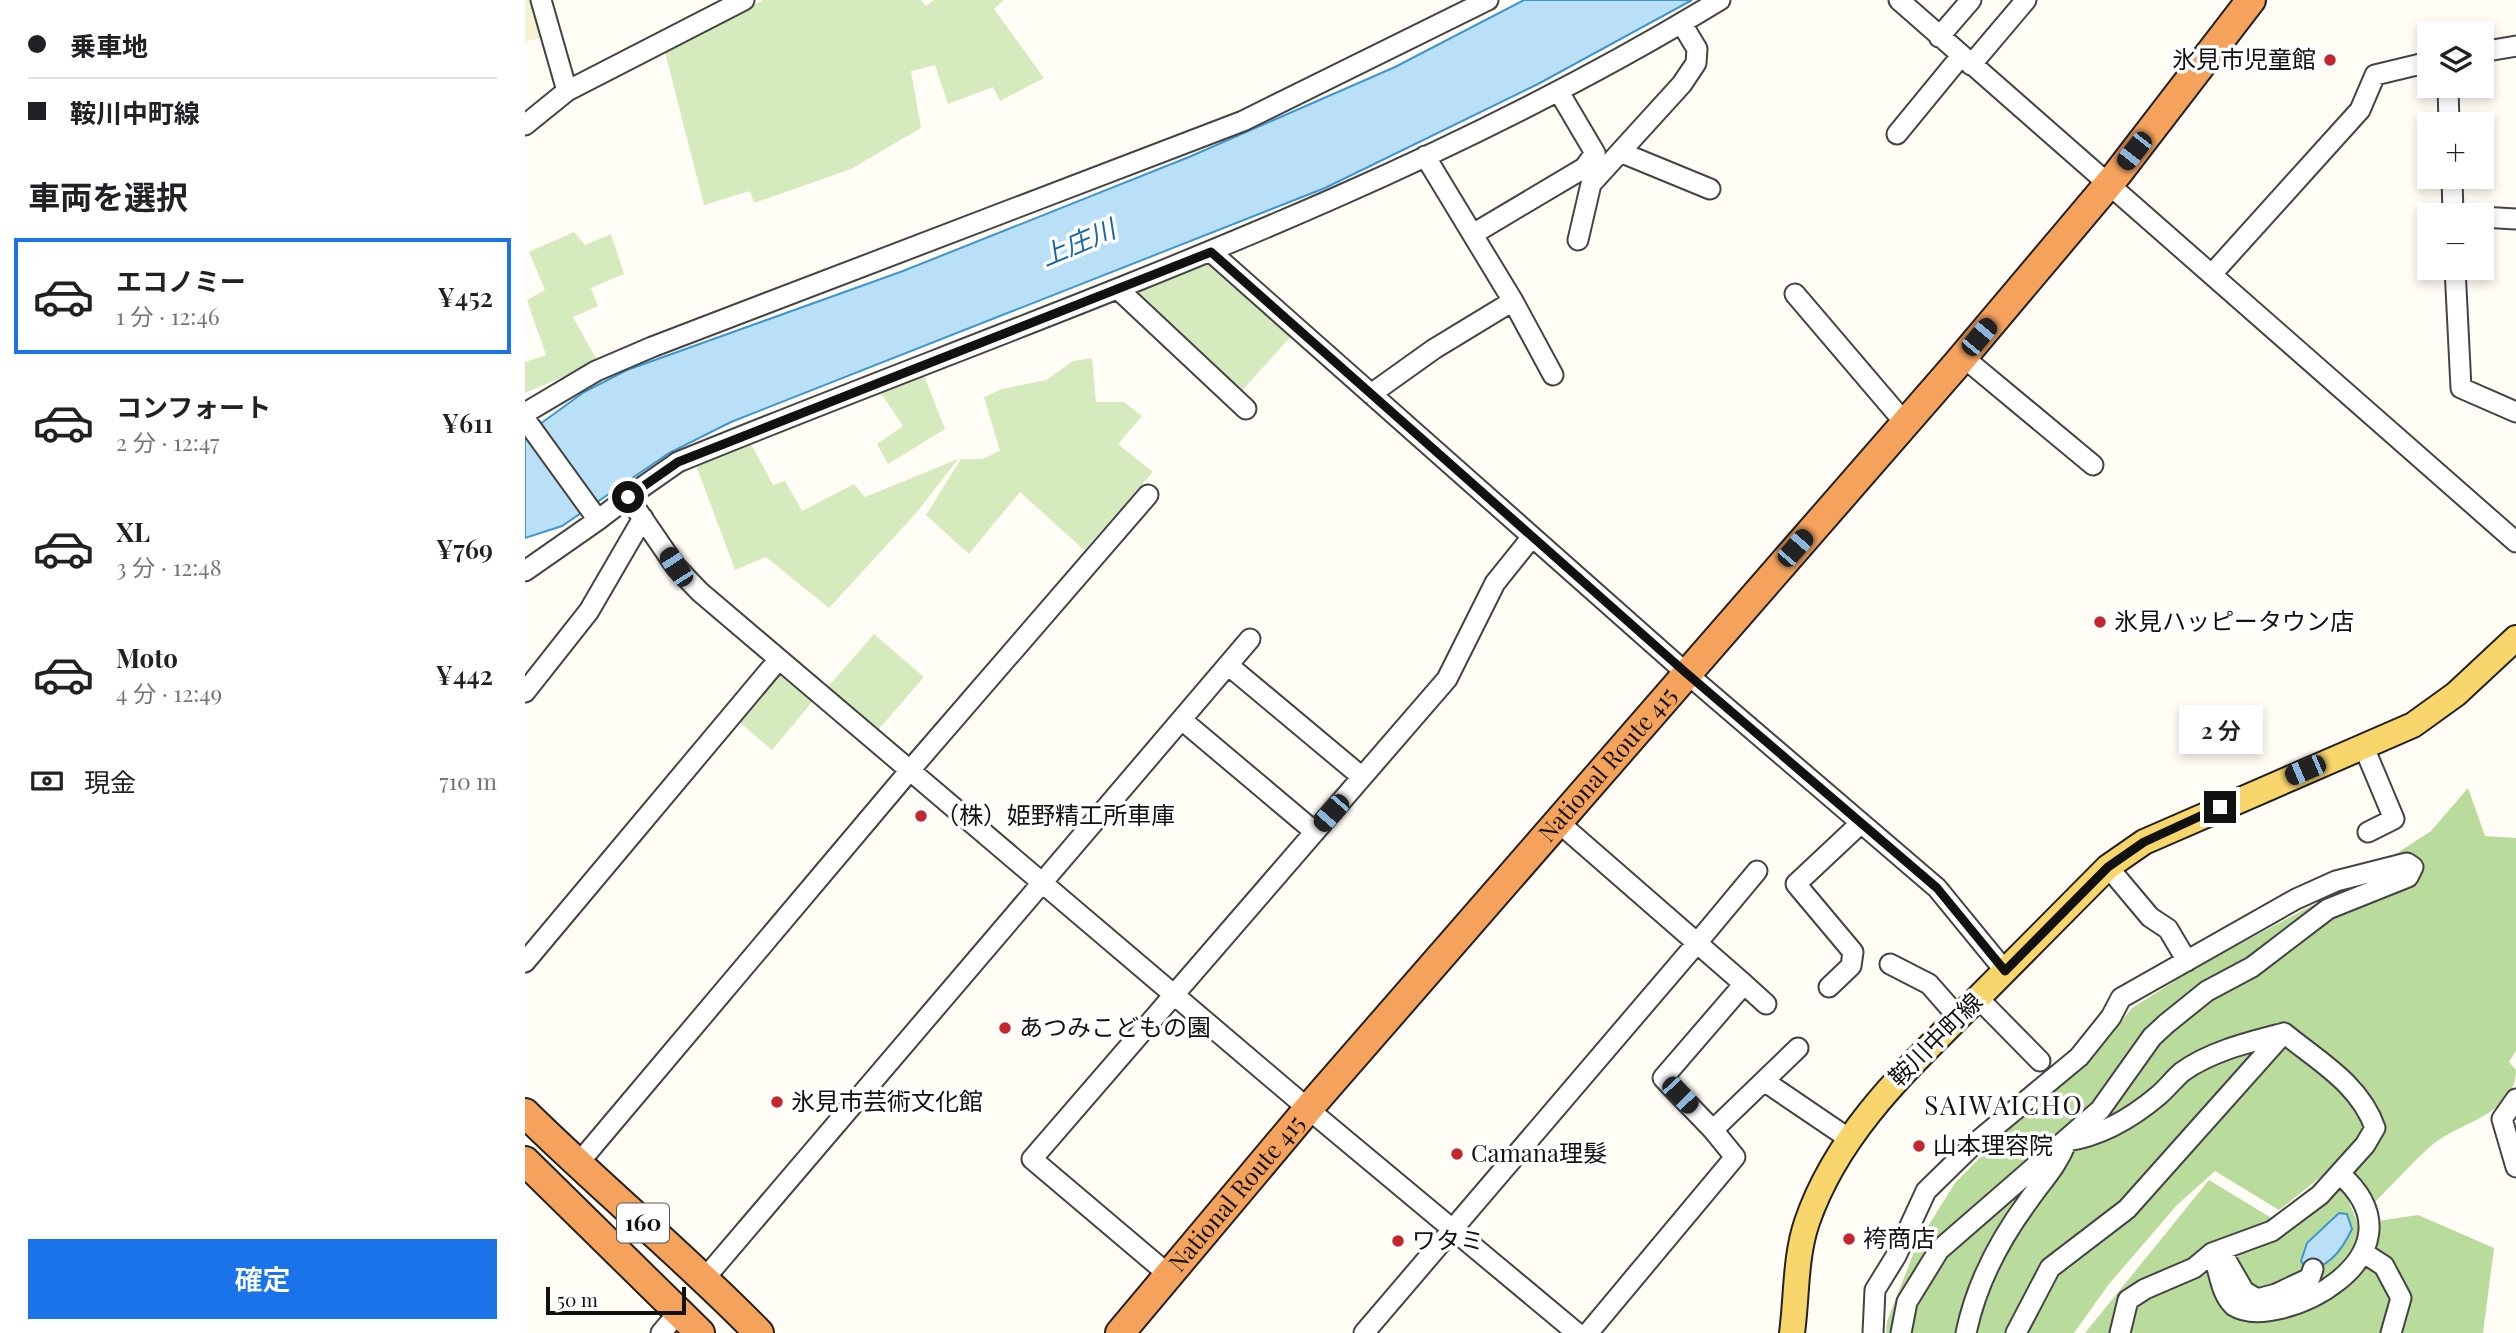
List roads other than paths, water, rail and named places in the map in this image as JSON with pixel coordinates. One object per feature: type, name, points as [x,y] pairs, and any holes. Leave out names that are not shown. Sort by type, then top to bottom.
[{"type":"highway","name":"National Route 415","points":[[1121,1333],[1308,1108],[1685,672],[1963,357],[2109,181],[2251,0]]},
{"type":"highway","name":"160","points":[[525,1114],[705,1278],[759,1333]]},
{"type":"highway","name":"160","points":[[525,1161],[670,1322],[700,1333]]},
{"type":"main road","name":"鞍川中町線","points":[[1792,1333],[1797,1274],[1806,1225],[1820,1189],[1848,1138],[1894,1081],[2108,867],[2144,842],[2413,725],[2512,649]]},
{"type":"street","points":[[541,0],[567,91]]},
{"type":"street","points":[[525,125],[567,91],[744,0]]},
{"type":"street","points":[[525,413],[596,371],[652,347],[1243,121],[1488,0]]},
{"type":"street","points":[[525,571],[596,517],[678,462],[1211,252],[1332,201],[1559,92],[1720,0]]},
{"type":"street","points":[[1899,0],[1966,61],[2109,181],[2516,542]]},
{"type":"street","points":[[1940,37],[1971,0]]},
{"type":"street","points":[[1897,135],[2026,0]]},
{"type":"street","points":[[1577,240],[1591,184],[1682,84],[1696,63],[1697,49],[1682,24]]},
{"type":"street","points":[[2494,50],[2516,46]]},
{"type":"street","points":[[2212,274],[2360,110],[2375,75],[2417,65]]},
{"type":"street","points":[[1473,234],[1584,168],[1595,153],[1559,92]]},
{"type":"street","points":[[1620,152],[1710,189]]},
{"type":"street","points":[[1425,156],[1513,301],[1553,375]]},
{"type":"street","points":[[2494,217],[2516,219]]},
{"type":"street","points":[[1211,252],[1685,672],[1937,888],[2005,971]]},
{"type":"street","points":[[2456,280],[2461,388],[2516,412]]},
{"type":"street","points":[[1118,289],[1246,408]]},
{"type":"street","points":[[1795,294],[1905,423]]},
{"type":"street","points":[[1371,394],[1434,349],[1513,301]]},
{"type":"street","points":[[1963,357],[2093,465]]},
{"type":"street","points":[[525,419],[596,517]]},
{"type":"street","points":[[577,1164],[911,769],[1148,495]]},
{"type":"street","points":[[628,497],[676,567],[700,592],[1577,1333]]},
{"type":"street","points":[[525,692],[589,611],[643,518]]},
{"type":"street","points":[[1169,1275],[1033,1159],[1447,679],[1495,583],[1532,537]]},
{"type":"street","points":[[705,1278],[1250,639]]},
{"type":"street","points":[[525,962],[779,659]]},
{"type":"street","points":[[1228,665],[1362,777]]},
{"type":"street","points":[[1182,720],[1315,832]]},
{"type":"street","points":[[2363,745],[2394,819],[2368,832]]},
{"type":"street","points":[[1557,821],[1766,1004]]},
{"type":"street","points":[[1829,987],[1851,966],[1853,952],[1796,884],[1861,823]]},
{"type":"street","points":[[1873,1333],[1875,1290],[1896,1256],[1926,1191],[1974,1144],[2079,1057],[2111,1017],[2121,998],[2336,881],[2407,863],[2413,867],[2408,877],[2327,909],[2252,967],[2207,991],[2166,1024],[2152,1037],[2100,1110],[1939,1250],[1907,1302],[1901,1333]]},
{"type":"street","points":[[2108,867],[2150,917],[2168,929],[2187,961]]},
{"type":"street","points":[[1364,1333],[1757,871]]},
{"type":"street","points":[[1890,964],[1929,984],[1958,1017]]},
{"type":"street","points":[[1588,1333],[1735,1157],[1663,1078],[1744,984]]},
{"type":"street","points":[[1978,998],[2040,1061]]},
{"type":"street","points":[[2067,1141],[2092,1138],[2120,1122],[2158,1096],[2182,1072],[2210,1056],[2284,1033]]},
{"type":"street","points":[[2120,1333],[2128,1300],[2145,1289],[2194,1268],[2215,1251],[2272,1231],[2320,1195],[2365,1145],[2375,1128],[2369,1110],[2357,1092],[2284,1033]]},
{"type":"street","points":[[2016,1333],[2050,1268],[2127,1209],[2284,1033]]},
{"type":"street","points":[[1713,1130],[1798,1048]]},
{"type":"street","points":[[1764,1081],[1848,1138]]},
{"type":"street","points":[[2516,1099],[2502,1119],[2516,1167]]},
{"type":"street","points":[[1966,1333],[1978,1291],[2002,1238],[2057,1167],[2067,1141]]},
{"type":"street","points":[[2215,1251],[2232,1305],[2258,1317],[2291,1322],[2303,1310],[2329,1293],[2364,1253],[2371,1237],[2370,1218],[2365,1202],[2340,1174]]},
{"type":"street","points":[[2215,1251],[2244,1291],[2257,1298],[2276,1294],[2310,1278],[2313,1269]]},
{"type":"street","points":[[2364,1253],[2384,1266],[2401,1298],[2391,1333]]},
{"type":"water","name":"上庄川","points":[[1524,0],[1692,0],[1538,84],[1325,188],[731,422],[669,453],[562,526],[525,538],[525,435],[584,392],[627,370],[903,271],[1189,157],[1395,67]]},
{"type":"water","points":[[2339,1213],[2347,1214],[2352,1229],[2340,1250],[2329,1261],[2307,1269],[2301,1261],[2307,1243]]},
{"type":"place","name":"氷見市児童館","points":[[2330,60]]},
{"type":"place","name":"氷見ハッピータウン店","points":[[2100,622]]},
{"type":"place","name":"（株）姫野精工所車庫","points":[[921,816]]},
{"type":"place","name":"あつみこどもの園","points":[[1005,1028]]},
{"type":"place","name":"氷見市芸術文化館","points":[[777,1102]]},
{"type":"place","name":"山本理容院","points":[[1919,1146]]},
{"type":"place","name":"Camana理髮","points":[[1457,1154]]},
{"type":"place","name":"袴商店","points":[[1849,1239]]},
{"type":"place","name":"ワタミ","points":[[1398,1241]]},
{"type":"district","name":"SAIWAICHO","points":[[2004,1106]]}]
